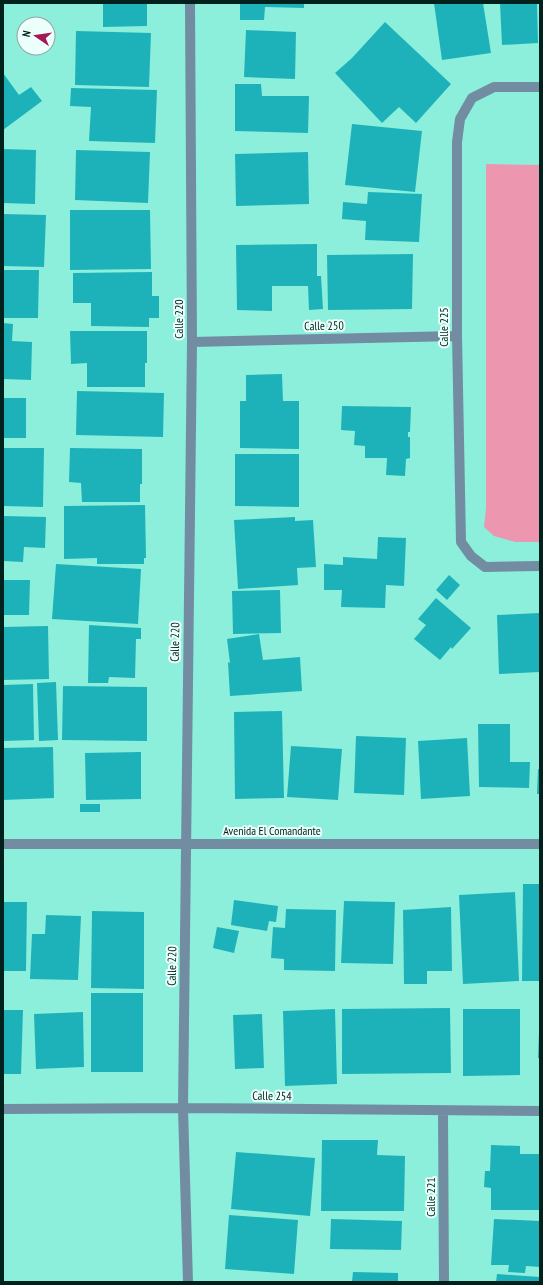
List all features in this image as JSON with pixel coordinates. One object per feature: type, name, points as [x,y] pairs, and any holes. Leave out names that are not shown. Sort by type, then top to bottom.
[{"type":"street","name":"Calle 220","points":[[188,1282],[183,1108],[192,342],[190,3]]},
{"type":"street","name":"Calle 225","points":[[540,87],[494,87],[472,98],[460,119],[457,142],[457,336],[461,542],[471,556],[485,566],[540,566]]},
{"type":"street","name":"Calle 250","points":[[192,342],[457,336]]},
{"type":"street","name":"Avenida El Comandante","points":[[3,844],[540,844]]},
{"type":"street","name":"Calle 254","points":[[3,1109],[183,1108],[540,1111]]},
{"type":"street","name":"Calle 221","points":[[443,1111],[444,1282]]},
{"type":"shaded area","points":[[486,164],[540,165],[540,542],[515,542],[494,536],[484,527],[486,508]]},
{"type":"building","points":[[103,3],[147,3],[147,26],[103,27]]},
{"type":"building","points":[[240,3],[304,3],[304,8],[265,7],[264,20],[240,20]]},
{"type":"building","points":[[434,3],[483,3],[491,53],[442,60]]},
{"type":"building","points":[[500,3],[537,3],[538,43],[502,45]]},
{"type":"building","points":[[385,22],[451,84],[416,123],[399,107],[382,123],[335,73],[352,58]]},
{"type":"building","points":[[246,30],[296,32],[295,79],[244,77]]},
{"type":"building","points":[[76,31],[151,33],[149,87],[75,85]]},
{"type":"building","points":[[3,73],[19,95],[31,87],[42,101],[3,130]]},
{"type":"building","points":[[235,84],[261,84],[262,96],[309,96],[308,133],[235,131]]},
{"type":"building","points":[[71,88],[157,90],[155,143],[89,141],[91,107],[70,106]]},
{"type":"building","points":[[352,124],[422,131],[415,192],[345,185]]},
{"type":"building","points":[[3,149],[36,150],[35,204],[3,203]]},
{"type":"building","points":[[76,150],[150,152],[148,203],[75,200]]},
{"type":"building","points":[[308,152],[309,204],[236,206],[235,154]]},
{"type":"building","points":[[368,192],[422,194],[419,242],[365,240],[366,221],[342,219],[343,202],[367,204]]},
{"type":"building","points":[[70,210],[150,210],[151,269],[70,270]]},
{"type":"building","points":[[3,214],[46,215],[44,267],[3,266]]},
{"type":"building","points":[[317,244],[317,276],[321,276],[323,309],[309,310],[308,286],[272,286],[272,311],[237,310],[236,245]]},
{"type":"building","points":[[413,254],[412,309],[328,310],[327,255]]},
{"type":"building","points":[[3,270],[39,270],[38,318],[3,318]]},
{"type":"building","points":[[152,272],[152,296],[159,296],[159,318],[149,318],[149,327],[91,326],[91,303],[73,303],[73,273]]},
{"type":"building","points":[[3,323],[13,324],[12,341],[32,342],[31,380],[3,379]]},
{"type":"building","points":[[70,331],[147,331],[145,387],[87,387],[87,363],[71,364]]},
{"type":"building","points":[[282,374],[283,401],[299,401],[299,449],[240,448],[240,401],[246,401],[246,375]]},
{"type":"building","points":[[77,391],[164,393],[163,437],[76,435]]},
{"type":"building","points":[[3,398],[26,398],[26,438],[3,438]]},
{"type":"building","points":[[342,406],[411,407],[410,432],[408,432],[408,437],[410,437],[410,458],[406,459],[405,476],[386,475],[387,458],[365,458],[365,446],[354,445],[355,431],[341,430]]},
{"type":"building","points":[[3,448],[44,448],[43,507],[3,506]]},
{"type":"building","points":[[70,448],[142,449],[142,484],[140,484],[140,502],[82,502],[81,483],[69,482]]},
{"type":"building","points":[[235,454],[299,454],[299,507],[235,506]]},
{"type":"building","points":[[145,505],[146,558],[144,558],[144,564],[97,564],[97,558],[64,559],[64,506]]},
{"type":"building","points":[[3,516],[46,517],[45,548],[24,547],[23,562],[3,561]]},
{"type":"building","points":[[295,517],[295,521],[313,520],[316,567],[297,568],[298,585],[238,589],[234,520]]},
{"type":"building","points":[[378,537],[406,538],[404,586],[386,585],[385,608],[341,607],[342,590],[324,590],[324,564],[343,565],[343,557],[377,559]]},
{"type":"building","points":[[56,564],[141,569],[138,624],[52,619]]},
{"type":"building","points":[[449,575],[460,585],[447,600],[436,590]]},
{"type":"building","points":[[3,580],[30,580],[29,615],[3,615]]},
{"type":"building","points":[[280,590],[281,633],[233,634],[232,591]]},
{"type":"building","points":[[436,598],[471,628],[440,660],[414,639],[426,625],[418,619]]},
{"type":"building","points":[[540,613],[540,672],[499,674],[497,615]]},
{"type":"building","points":[[89,625],[141,628],[141,639],[136,639],[135,678],[109,677],[108,683],[88,683]]},
{"type":"building","points":[[48,626],[49,679],[3,680],[3,627]]},
{"type":"building","points":[[259,634],[263,660],[300,657],[302,691],[230,696],[228,662],[230,663],[227,639]]},
{"type":"building","points":[[56,682],[58,740],[39,741],[37,683]]},
{"type":"building","points":[[33,684],[34,740],[3,741],[3,685]]},
{"type":"building","points":[[63,686],[147,687],[147,741],[62,740]]},
{"type":"building","points":[[282,711],[284,798],[235,799],[234,712]]},
{"type":"building","points":[[478,724],[510,724],[510,762],[530,762],[529,788],[479,787]]},
{"type":"building","points":[[356,736],[406,738],[404,795],[354,793]]},
{"type":"building","points":[[467,738],[470,796],[421,799],[418,741]]},
{"type":"building","points":[[291,746],[342,749],[338,800],[287,797]]},
{"type":"building","points":[[53,747],[54,798],[3,800],[3,748]]},
{"type":"building","points":[[141,752],[141,799],[86,800],[85,753]]},
{"type":"building","points":[[538,769],[540,769],[540,794],[537,794]]},
{"type":"building","points":[[80,804],[100,804],[100,812],[80,812]]},
{"type":"building","points":[[523,884],[540,884],[540,981],[522,981]]},
{"type":"building","points":[[515,892],[519,981],[463,984],[459,895]]},
{"type":"building","points":[[234,900],[278,906],[276,922],[269,921],[267,931],[231,925]]},
{"type":"building","points":[[344,901],[395,902],[393,964],[341,963]]},
{"type":"building","points":[[3,902],[27,902],[26,971],[3,971]]},
{"type":"building","points":[[451,907],[452,971],[427,971],[427,984],[404,984],[403,910]]},
{"type":"building","points":[[286,909],[336,910],[335,971],[284,970],[284,959],[271,958],[273,927],[285,928]]},
{"type":"building","points":[[92,911],[144,912],[144,989],[91,988]]},
{"type":"building","points":[[46,915],[81,916],[78,980],[30,979],[32,934],[45,934]]},
{"type":"building","points":[[217,927],[239,931],[234,953],[213,948]]},
{"type":"building","points":[[91,993],[143,993],[143,1072],[91,1072]]},
{"type":"building","points":[[450,1008],[451,1073],[342,1074],[342,1009]]},
{"type":"building","points":[[335,1009],[337,1084],[285,1086],[283,1011]]},
{"type":"building","points":[[463,1009],[520,1009],[520,1075],[463,1076]]},
{"type":"building","points":[[3,1010],[23,1010],[21,1074],[3,1074]]},
{"type":"building","points":[[83,1012],[84,1067],[36,1069],[34,1014]]},
{"type":"building","points":[[262,1014],[264,1068],[235,1069],[233,1015]]},
{"type":"building","points":[[539,1032],[540,1058],[538,1058]]},
{"type":"building","points":[[322,1140],[378,1140],[377,1155],[405,1156],[404,1211],[321,1211]]},
{"type":"building","points":[[491,1145],[520,1146],[520,1154],[540,1154],[540,1210],[491,1210],[491,1188],[484,1187],[485,1171],[490,1171]]},
{"type":"building","points":[[236,1152],[315,1158],[310,1216],[231,1209]]},
{"type":"building","points":[[229,1215],[298,1220],[294,1274],[225,1269]]},
{"type":"building","points":[[331,1219],[402,1221],[401,1250],[330,1249]]},
{"type":"building","points":[[494,1219],[540,1221],[540,1267],[526,1266],[525,1273],[508,1272],[509,1265],[491,1265]]},
{"type":"building","points":[[353,1272],[398,1273],[398,1282],[352,1282]]},
{"type":"building","points":[[497,1274],[540,1277],[540,1282],[496,1282]]}]
